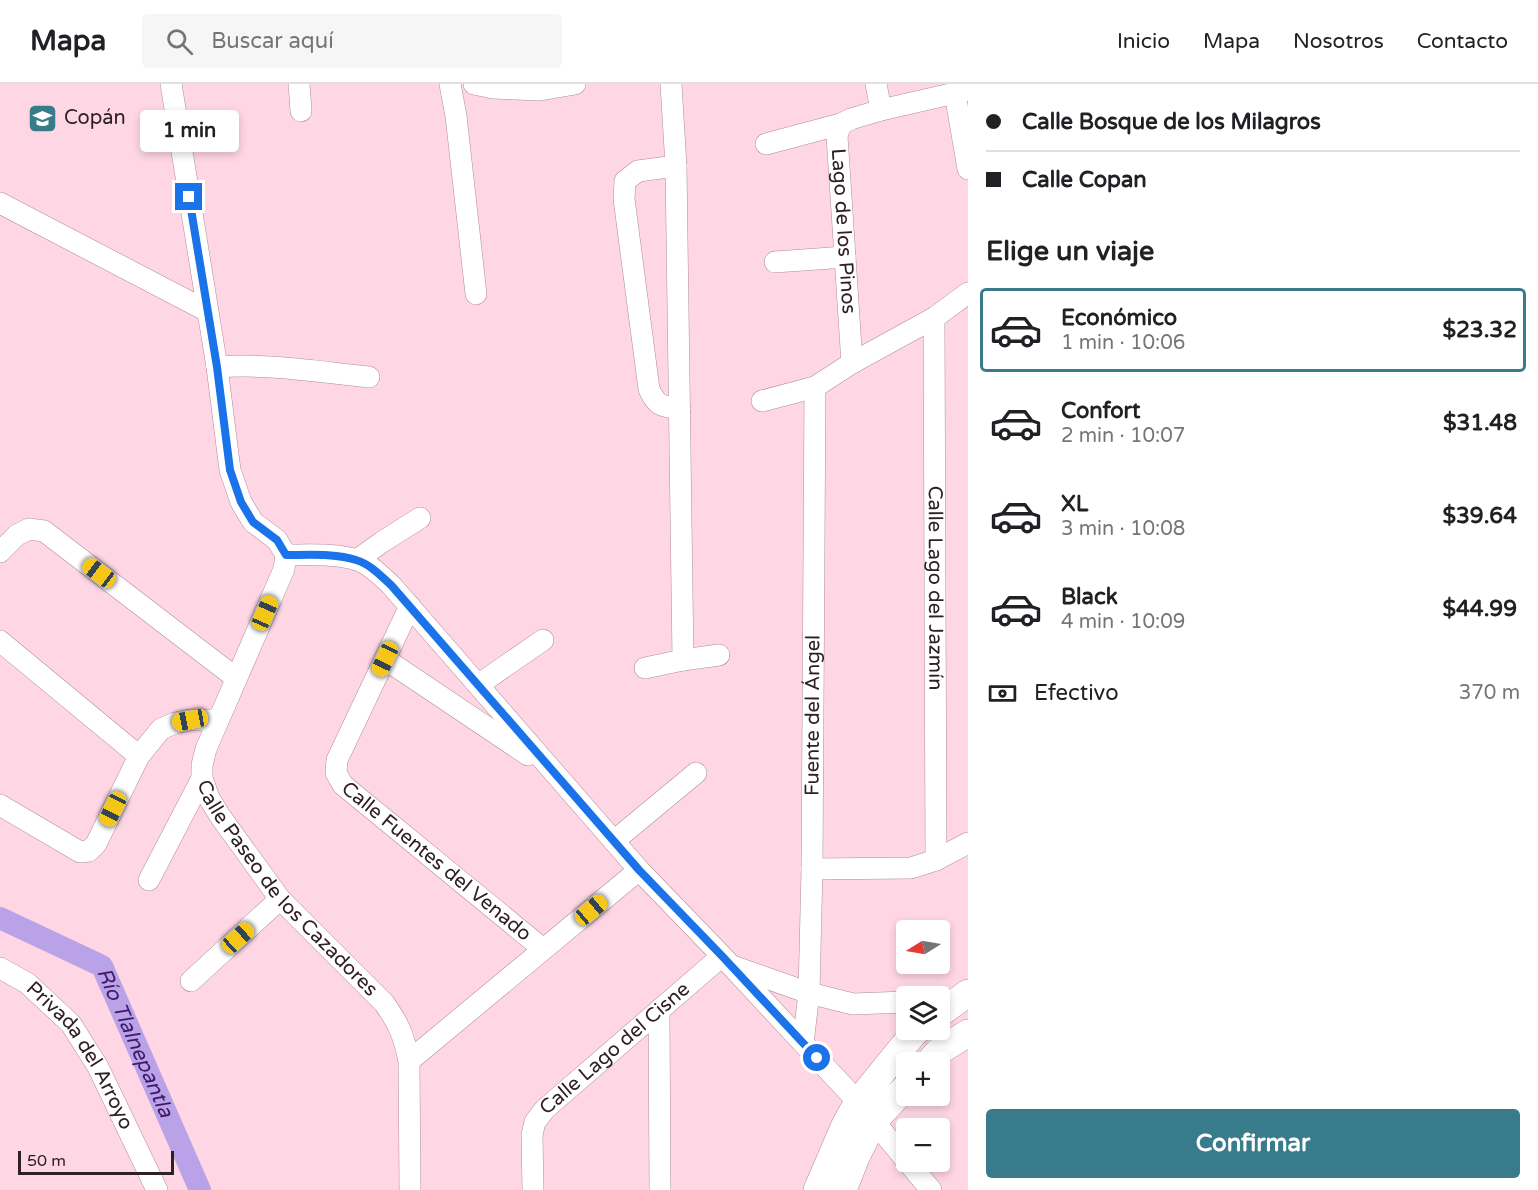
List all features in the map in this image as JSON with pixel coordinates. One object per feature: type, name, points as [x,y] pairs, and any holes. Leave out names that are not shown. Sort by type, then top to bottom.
[{"type":"street","points":[[171,84],[217,367],[230,470],[241,502],[253,522],[277,540],[286,555],[322,555],[357,560],[375,571],[391,585],[639,870],[803,1043],[896,1149]]},
{"type":"street","points":[[298,84],[301,111]]},
{"type":"street","points":[[450,84],[456,116],[476,294]]},
{"type":"street","points":[[474,84],[494,88],[540,90],[574,84]]},
{"type":"street","points":[[671,84],[676,166],[683,660]]},
{"type":"street","points":[[876,84],[881,110]]},
{"type":"street","points":[[962,92],[968,169]]},
{"type":"street","name":"Lago de los Pinos","points":[[852,363],[837,136],[841,124],[881,110],[962,92]]},
{"type":"street","points":[[766,144],[841,124]]},
{"type":"street","points":[[676,166],[638,171],[625,181],[624,199],[649,389],[654,400],[663,406],[680,409]]},
{"type":"street","points":[[0,203],[207,311]]},
{"type":"street","points":[[775,262],[845,257]]},
{"type":"street","points":[[762,401],[815,387],[852,363],[934,318],[968,293]]},
{"type":"street","name":"Calle Lago del Jazmín","points":[[934,318],[936,860]]},
{"type":"street","points":[[217,367],[272,367],[369,377]]},
{"type":"street","name":"Fuente del Ángel","points":[[803,1043],[809,993],[812,869],[815,387]]},
{"type":"street","points":[[357,560],[420,518]]},
{"type":"street","points":[[0,552],[17,536],[29,529],[44,531],[236,678]]},
{"type":"street","name":"Calle Paseo de los Cazadores","points":[[286,555],[284,569],[206,749],[202,778],[219,816],[280,899],[384,1003],[397,1022],[405,1041],[409,1061],[410,1190]]},
{"type":"street","name":"Calle Fuentes del Venado","points":[[410,606],[337,760],[336,773],[343,785],[543,949]]},
{"type":"street","points":[[478,685],[543,640]]},
{"type":"street","points":[[0,641],[139,756]]},
{"type":"street","points":[[645,668],[719,655]]},
{"type":"street","points":[[385,659],[549,768]]},
{"type":"street","points":[[0,805],[80,852],[89,851],[96,844],[139,756],[161,729],[190,720],[217,720]]},
{"type":"street","points":[[614,841],[696,773]]},
{"type":"street","points":[[149,880],[202,778]]},
{"type":"street","points":[[812,869],[911,868],[936,860],[968,843]]},
{"type":"street","points":[[409,1061],[639,870]]},
{"type":"street","points":[[191,981],[280,899]]},
{"type":"street","points":[[726,961],[809,993],[853,1004],[896,1002]]},
{"type":"street","name":"Calle Lago del Cisne","points":[[533,1190],[532,1135],[536,1122],[545,1109],[660,1010],[726,961]]},
{"type":"street","name":"Privada del Arroyo","points":[[0,968],[27,983],[71,1024],[99,1067],[157,1190]]},
{"type":"street","points":[[950,995],[968,991]]},
{"type":"street","points":[[950,1005],[968,991]]},
{"type":"street","points":[[660,1010],[660,1190]]},
{"type":"street","points":[[938,1052],[968,1033]]},
{"type":"street","points":[[843,1190],[856,1157],[866,1112],[910,1040]]},
{"type":"street","points":[[817,1190],[845,1125],[896,1093]]},
{"type":"street","points":[[915,1172],[931,1190]]},
{"type":"waterway","name":"Río Tlalnepantla","points":[[0,918],[102,966],[200,1190]]},
{"type":"place","name":"Copán","points":[[43,118]]},
{"type":"route","points":[[189,197],[217,367],[230,470],[241,502],[253,522],[277,540],[286,555],[322,555],[357,560],[375,571],[391,585],[639,870],[817,1058]]}]
